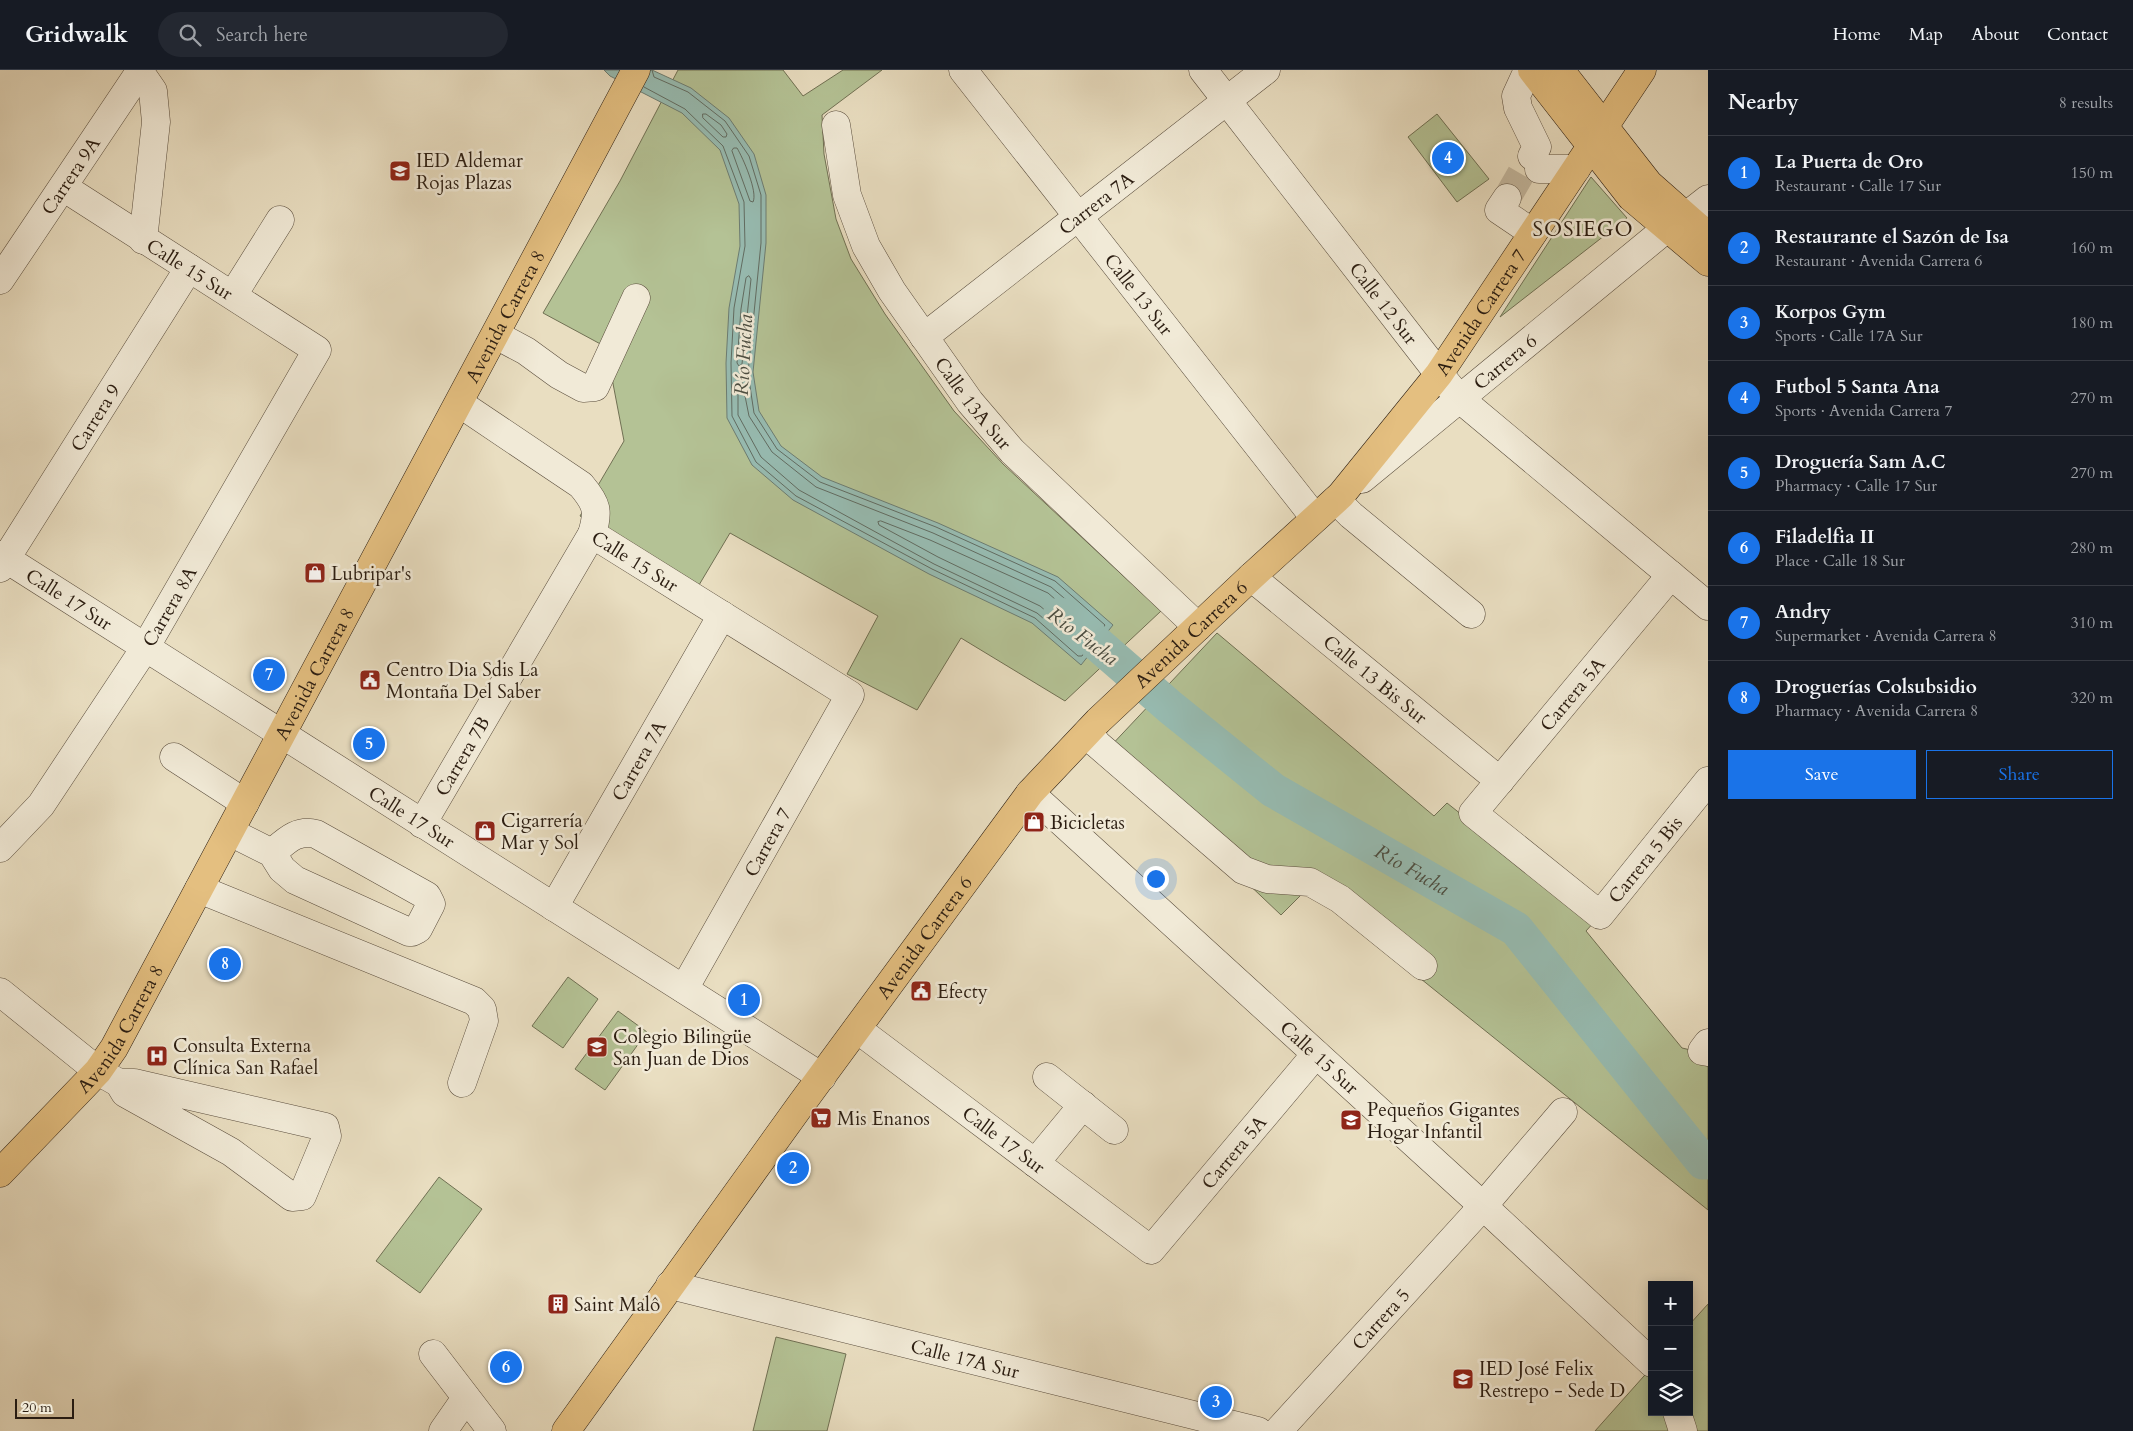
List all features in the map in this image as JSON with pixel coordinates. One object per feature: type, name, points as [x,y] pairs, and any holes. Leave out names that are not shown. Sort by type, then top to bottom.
[{"type":"main road","points":[[1530,70],[1597,137],[1649,184],[1708,262]]},
{"type":"main road","points":[[1560,70],[1597,137]]},
{"type":"main road","name":"Avenida Carrera 7","points":[[1339,498],[1439,374],[1642,70]]},
{"type":"main road","name":"Avenida Carrera 8","points":[[0,1173],[109,1077],[114,1048],[631,80]]},
{"type":"main road","points":[[1676,222],[1708,236]]},
{"type":"main road","name":"Avenida Carrera 6","points":[[566,1431],[822,1076],[1030,793],[1126,694],[1315,518],[1339,498]]},
{"type":"street","name":"Calle 13 Sur","points":[[963,70],[1315,518]]},
{"type":"street","name":"Calle 12 Sur","points":[[1203,70],[1460,399],[1671,575],[1703,592]]},
{"type":"street","name":"Carrera 7A","points":[[924,337],[1266,70]]},
{"type":"street","points":[[1530,70],[1516,96],[1518,108],[1537,147],[1535,163],[1576,169]]},
{"type":"street","points":[[143,240],[156,122],[150,76]]},
{"type":"street","name":"Carrera 9A","points":[[0,280],[62,187],[150,76]]},
{"type":"street","name":"Calle 13A Sur","points":[[836,125],[847,194],[866,246],[892,291],[970,402],[1012,451],[1198,627]]},
{"type":"street","name":"Calle 15 Sur","points":[[62,187],[317,350]]},
{"type":"street","points":[[1507,198],[1499,210],[1533,233]]},
{"type":"street","name":"Carrera 6","points":[[1339,498],[1676,222],[1708,199]]},
{"type":"street","points":[[233,295],[280,220]]},
{"type":"street","name":"Carrera 9","points":[[2,561],[189,268]]},
{"type":"street","points":[[496,334],[526,351],[559,375],[583,388],[596,387],[636,298]]},
{"type":"street","name":"Carrera 8A","points":[[0,848],[41,805],[145,648],[317,350]]},
{"type":"street","name":"Calle 15 Sur","points":[[459,403],[581,485],[593,499],[598,516],[592,534],[850,695]]},
{"type":"street","points":[[1339,498],[1352,515],[1471,614]]},
{"type":"street","name":"Carrera 7B","points":[[422,824],[592,534]]},
{"type":"street","name":"Calle 17 Sur","points":[[2,561],[145,648],[822,1076]]},
{"type":"street","name":"Carrera 5A","points":[[1600,915],[1473,813],[1671,575]]},
{"type":"street","name":"Calle 13 Bis Sur","points":[[1251,577],[1500,781]]},
{"type":"street","name":"Carrera 7A","points":[[554,907],[722,615]]},
{"type":"street","name":"Carrera 7","points":[[684,989],[850,695]]},
{"type":"street","points":[[1088,732],[1097,744],[1243,870],[1267,878],[1310,882],[1340,899],[1423,966]]},
{"type":"street","points":[[174,757],[245,803]]},
{"type":"street","name":"Carrera 5 Bis","points":[[1600,915],[1708,782]]},
{"type":"street","name":"Calle 15 Sur","points":[[1030,793],[1484,1206],[1648,1359]]},
{"type":"street","points":[[230,832],[272,853],[282,870],[295,880],[409,932],[418,929],[431,904],[427,896],[316,834],[305,832],[293,835],[272,853]]},
{"type":"street","points":[[199,889],[474,1001],[482,1010],[484,1021],[462,1083]]},
{"type":"street","points":[[0,992],[109,1077],[125,1093],[231,1152],[292,1197],[302,1196],[327,1136],[325,1127],[109,1077]]},
{"type":"street","name":"Calle 17 Sur","points":[[857,1029],[1151,1250]]},
{"type":"street","name":"Carrera 5A","points":[[1151,1250],[1316,1054]]},
{"type":"street","points":[[1047,1077],[1114,1130]]},
{"type":"street","points":[[1035,1163],[1082,1105]]},
{"type":"street","name":"Carrera 5","points":[[1278,1431],[1484,1206],[1563,1112]]},
{"type":"street","name":"Calle 17A Sur","points":[[670,1285],[1169,1421],[1258,1431]]},
{"type":"street","points":[[433,1354],[492,1431]]},
{"type":"street","points":[[443,1431],[466,1398]]},
{"type":"street","points":[[1679,1416],[1684,1431]]},
{"type":"green space","points":[[678,70],[783,70],[803,96],[843,70],[882,70],[822,115],[824,154],[836,219],[851,259],[885,314],[954,411],[1003,464],[1161,611],[1065,701],[961,638],[917,710],[847,674],[878,616],[730,533],[699,585],[580,516],[624,441],[606,347],[543,313],[620,181]]},
{"type":"green space","points":[[1437,114],[1489,179],[1457,202],[1408,137]]},
{"type":"green space","points":[[1591,177],[1627,218],[1500,317]]},
{"type":"green space","points":[[1217,633],[1434,816],[1447,803],[1595,921],[1586,931],[1682,1048],[1708,1054],[1708,1210],[1308,888],[1281,915],[1107,750]]},
{"type":"green space","points":[[568,977],[598,999],[563,1048],[532,1026]]},
{"type":"green space","points":[[618,1011],[647,1032],[605,1090],[575,1069]]},
{"type":"green space","points":[[439,1177],[482,1209],[420,1293],[376,1261]]},
{"type":"green space","points":[[1708,1304],[1708,1431],[1595,1431],[1648,1371],[1648,1416],[1693,1416],[1693,1321]]},
{"type":"green space","points":[[776,1337],[846,1354],[827,1431],[753,1431]]},
{"type":"water","points":[[604,70],[652,70],[691,88],[729,118],[754,154],[766,195],[766,243],[753,372],[759,411],[781,446],[822,477],[938,523],[1058,577],[1113,625],[1081,665],[1032,623],[929,574],[793,500],[752,465],[727,418],[726,363],[729,308],[740,246],[739,204],[720,150],[682,113],[610,76]]},
{"type":"waterway","name":"Río Fucha","points":[[1060,615],[1078,627],[1170,707],[1273,790],[1516,929],[1703,1162],[1708,1162]]},
{"type":"tunnel","points":[[1507,198],[1526,165],[1539,169]]},
{"type":"place","name":"Futbol 5 Santa Ana","points":[[1448,158]]},
{"type":"place","name":"IED Aldemar Rojas Plazas","points":[[400,171]]},
{"type":"place","name":"Lubripar's","points":[[315,573]]},
{"type":"place","name":"Andry","points":[[269,675]]},
{"type":"place","name":"Centro Dia Sdis La Montaña Del Saber","points":[[370,680]]},
{"type":"place","name":"Droguería Sam A.C","points":[[369,744]]},
{"type":"place","name":"Bicicletas","points":[[1034,822]]},
{"type":"place","name":"Cigarrería Mar y Sol","points":[[485,831]]},
{"type":"place","name":"Droguerías Colsubsidio","points":[[225,964]]},
{"type":"place","name":"Efecty","points":[[921,991]]},
{"type":"place","name":"La Puerta de Oro","points":[[744,1000]]},
{"type":"place","name":"Colegio Bilingüe San Juan de Dios","points":[[597,1047]]},
{"type":"place","name":"Consulta Externa Clínica San Rafael","points":[[157,1056]]},
{"type":"place","name":"Mis Enanos","points":[[821,1118]]},
{"type":"place","name":"Pequeños Gigantes Hogar Infantil","points":[[1351,1120]]},
{"type":"place","name":"Restaurante el Sazón de Isa","points":[[793,1168]]},
{"type":"place","name":"Saint Malô","points":[[558,1304]]},
{"type":"place","name":"Filadelfia II","points":[[506,1367]]},
{"type":"place","name":"IED José Felix Restrepo - Sede D","points":[[1463,1379]]},
{"type":"place","name":"Korpos Gym","points":[[1216,1402]]},
{"type":"district","name":"SOSIEGO","points":[[1583,229]]}]
